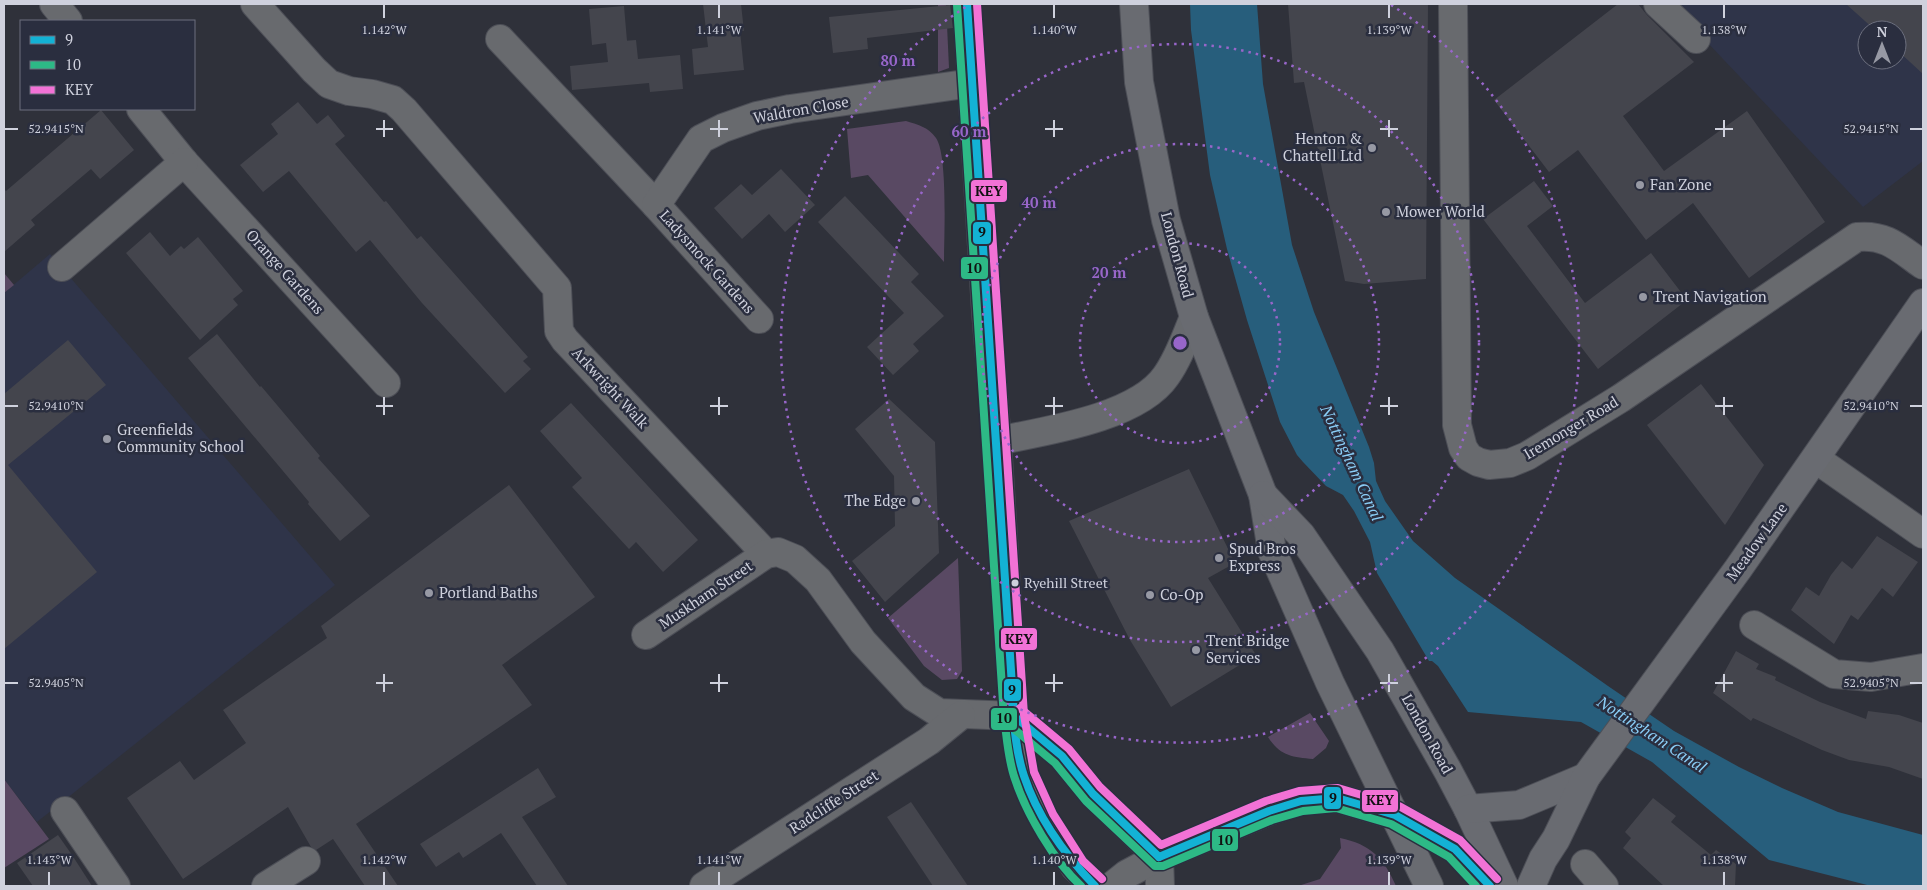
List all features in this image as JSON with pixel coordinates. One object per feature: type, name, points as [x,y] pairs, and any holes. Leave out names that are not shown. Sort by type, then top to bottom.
[{"type":"main road","name":"London Road","points":[[1134,4],[1139,82],[1166,220],[1194,317],[1263,495],[1272,551],[1330,683],[1429,886]]},
{"type":"main road","name":"Meadow Lane","points":[[1532,886],[1543,859],[1556,839],[1586,777],[1816,459],[1923,303]]},
{"type":"main road","name":"London Road","points":[[1263,495],[1301,535],[1380,651],[1468,809],[1504,886]]},
{"type":"main road","points":[[1468,809],[1519,805],[1586,777]]},
{"type":"street","points":[[54,4],[67,20]]},
{"type":"street","name":"Arkwright Walk","points":[[255,4],[314,70],[329,84],[349,92],[372,94],[393,100],[404,110],[557,288],[559,331],[566,340],[766,554]]},
{"type":"street","points":[[967,4],[986,304],[998,441],[1014,716],[1024,775],[1044,819],[1075,867],[1095,886]]},
{"type":"street","name":"Iremonger Road","points":[[1453,4],[1457,425],[1463,448],[1469,457],[1478,462],[1490,465],[1510,463],[1527,456],[1621,398],[1857,237],[1868,236],[1885,239],[1923,265]]},
{"type":"street","points":[[1658,4],[1696,39]]},
{"type":"street","points":[[500,39],[656,205]]},
{"type":"street","name":"Waldron Close","points":[[656,205],[701,139],[723,128],[757,116],[790,109],[972,83]]},
{"type":"street","name":"Orange Gardens","points":[[141,110],[184,162],[386,382]]},
{"type":"street","points":[[62,267],[184,162]]},
{"type":"street","name":"Ladysmock Gardens","points":[[656,205],[759,319]]},
{"type":"street","points":[[998,441],[1088,421],[1121,409],[1146,395],[1169,372],[1194,317]]},
{"type":"street","points":[[1816,459],[1923,534]]},
{"type":"street","points":[[766,554],[778,552],[795,559],[818,580],[863,642],[914,697],[939,713],[1014,716],[1062,756],[1093,794],[1159,857],[1160,886]]},
{"type":"street","name":"Muskham Street","points":[[646,635],[766,554]]},
{"type":"street","points":[[1754,625],[1834,674],[1871,678],[1923,668]]},
{"type":"street","name":"Radcliffe Street","points":[[704,886],[929,741],[961,715]]},
{"type":"street","points":[[1112,886],[1127,874],[1159,857],[1269,811],[1301,801],[1337,798],[1395,815],[1455,849],[1490,886]]},
{"type":"street","points":[[65,810],[116,886]]},
{"type":"street","points":[[266,886],[306,861]]},
{"type":"street","points":[[1585,864],[1604,886]]},
{"type":"shaded area","points":[[938,4],[946,4],[949,68],[938,72]]},
{"type":"shaded area","points":[[1671,4],[1923,4],[1923,161],[1863,207]]},
{"type":"shaded area","points":[[906,121],[930,131],[940,147],[944,178],[944,262],[868,175],[851,178],[847,129]]},
{"type":"shaded area","name":"Greenfields Community School","points":[[50,254],[335,585],[37,822],[4,779],[4,293]]},
{"type":"shaded area","points":[[4,273],[14,285],[4,293]]},
{"type":"shaded area","points":[[958,558],[962,671],[957,679],[942,680],[924,666],[888,618]]},
{"type":"shaded area","points":[[1310,713],[1329,741],[1326,748],[1313,759],[1282,752],[1268,737]]},
{"type":"shaded area","points":[[4,779],[49,839],[4,868]]},
{"type":"shaded area","points":[[1340,838],[1360,844],[1375,854],[1381,860],[1396,886],[1298,886],[1320,879],[1341,848]]},
{"type":"water","name":"Nottingham Canal","points":[[1190,4],[1257,4],[1263,84],[1292,245],[1314,312],[1369,447],[1374,463],[1376,481],[1385,501],[1413,541],[1455,578],[1674,731],[1739,767],[1838,812],[1923,835],[1923,886],[1871,886],[1769,860],[1652,762],[1581,722],[1468,712],[1438,666],[1429,661],[1377,573],[1370,542],[1354,511],[1343,495],[1326,486],[1297,455],[1280,422],[1247,320],[1227,249],[1210,175],[1191,30]]},
{"type":"building","points":[[703,4],[741,4],[744,31],[740,31],[744,70],[694,75],[692,49],[708,47]]},
{"type":"building","name":"Henton & Chattell Ltd","points":[[1288,4],[1428,4],[1426,279],[1364,284],[1345,281],[1304,82],[1294,83]]},
{"type":"building","points":[[1618,4],[1638,4],[1694,62],[1623,116],[1664,171],[1747,111],[1825,222],[1749,278],[1693,203],[1646,240],[1578,150],[1549,172],[1494,100]]},
{"type":"building","points":[[1846,4],[1923,4],[1923,74],[1907,59],[1907,20],[1864,20]]},
{"type":"building","points":[[950,5],[953,28],[867,38],[868,49],[833,53],[829,17]]},
{"type":"building","points":[[624,6],[627,41],[636,40],[638,59],[680,55],[683,89],[650,92],[649,83],[572,90],[570,66],[608,62],[606,43],[592,45],[589,9]]},
{"type":"building","points":[[298,102],[317,124],[328,115],[345,136],[335,144],[417,239],[421,236],[528,357],[523,361],[531,369],[505,393],[422,303],[370,240],[356,252],[289,171],[263,192],[240,165],[278,134],[271,124]]},
{"type":"building","points":[[101,110],[134,150],[100,179],[91,169],[31,220],[35,225],[4,252],[4,189],[6,191]]},
{"type":"building","points":[[781,169],[815,205],[785,232],[769,214],[742,239],[714,208],[741,184],[752,195]]},
{"type":"building","points":[[1534,181],[1553,206],[1527,226],[1585,303],[1651,253],[1687,300],[1598,369],[1483,219]]},
{"type":"building","points":[[845,196],[919,274],[911,282],[944,316],[913,344],[919,351],[893,375],[867,347],[904,313],[818,222]]},
{"type":"building","points":[[150,232],[170,256],[181,246],[184,249],[198,237],[243,291],[233,299],[238,305],[200,340],[126,253]]},
{"type":"building","points":[[217,334],[320,456],[318,458],[370,516],[340,541],[188,358]]},
{"type":"building","points":[[68,340],[106,385],[8,465],[97,572],[4,649],[4,394]]},
{"type":"building","points":[[1701,384],[1764,465],[1725,525],[1647,425]]},
{"type":"building","name":"The Edge","points":[[889,399],[935,442],[939,553],[885,602],[852,561],[895,526],[894,476],[855,429]]},
{"type":"building","points":[[571,403],[698,540],[663,572],[636,542],[629,549],[572,487],[582,478],[540,431]]},
{"type":"building","points":[[1189,469],[1235,563],[1208,578],[1256,655],[1171,707],[1130,640],[1069,521]]},
{"type":"building","points":[[509,485],[595,597],[502,665],[532,705],[356,824],[398,886],[365,886],[333,839],[316,850],[311,847],[288,807],[183,879],[127,798],[180,761],[194,780],[246,743],[223,710],[327,638],[321,626]]},
{"type":"building","points":[[1877,536],[1918,562],[1893,597],[1882,588],[1858,620],[1851,615],[1834,644],[1791,610],[1806,587],[1819,596],[1831,575],[1842,561],[1852,569]]},
{"type":"building","points":[[1736,651],[1759,664],[1756,669],[1776,677],[1775,680],[1820,702],[1866,719],[1868,711],[1899,715],[1923,723],[1923,779],[1889,767],[1849,760],[1822,750],[1753,718],[1751,721],[1713,693]]},
{"type":"building","points":[[538,768],[556,797],[522,817],[568,886],[537,886],[501,833],[463,858],[459,852],[436,867],[420,844]]},
{"type":"building","points":[[1653,798],[1676,816],[1671,822],[1711,855],[1716,850],[1736,864],[1735,886],[1664,886],[1623,848],[1631,838],[1625,832]]},
{"type":"building","points":[[911,802],[968,886],[933,886],[887,817]]},
{"type":"building","points":[[58,835],[92,886],[33,886],[17,863]]},
{"type":"transit line","name":"9","points":[[967,4],[1014,716],[1062,756],[1093,794],[1159,857]]},
{"type":"transit line","name":"KEY","points":[[977,4],[1024,715],[1034,772],[1053,814],[1083,861],[1102,879]]},
{"type":"transit line","name":"10","points":[[957,5],[1004,718],[1008,749],[1015,779],[1026,807],[1051,850],[1081,886]]},
{"type":"transit line","name":"9","points":[[1012,700],[1019,758],[1030,792],[1045,821],[1063,849],[1095,886]]},
{"type":"transit line","name":"KEY","points":[[1020,708],[1069,749],[1100,787],[1161,845],[1266,801],[1299,791],[1338,788],[1399,806],[1460,840],[1497,879]]},
{"type":"transit line","name":"10","points":[[1008,724],[1055,763],[1086,801],[1155,866],[1163,866],[1272,820],[1303,811],[1336,808],[1391,824],[1449,857],[1476,886]]},
{"type":"transit line","name":"9","points":[[1159,857],[1269,811],[1301,801],[1337,798],[1395,815],[1455,849],[1490,886]]},
{"type":"place","name":"Henton & Chattell Ltd","points":[[1372,148]]},
{"type":"place","name":"Fan Zone","points":[[1640,185]]},
{"type":"place","name":"Mower World","points":[[1386,212]]},
{"type":"place","name":"Trent Navigation","points":[[1643,297]]},
{"type":"place","name":"Greenfields Community School","points":[[107,439]]},
{"type":"place","name":"The Edge","points":[[916,501]]},
{"type":"place","name":"Spud Bros Express","points":[[1219,558]]},
{"type":"place","name":"Ryehill Street","points":[[1015,583]]},
{"type":"place","name":"Portland Baths","points":[[429,593]]},
{"type":"place","name":"Co-Op","points":[[1150,595]]},
{"type":"place","name":"Trent Bridge Services","points":[[1196,650]]}]
